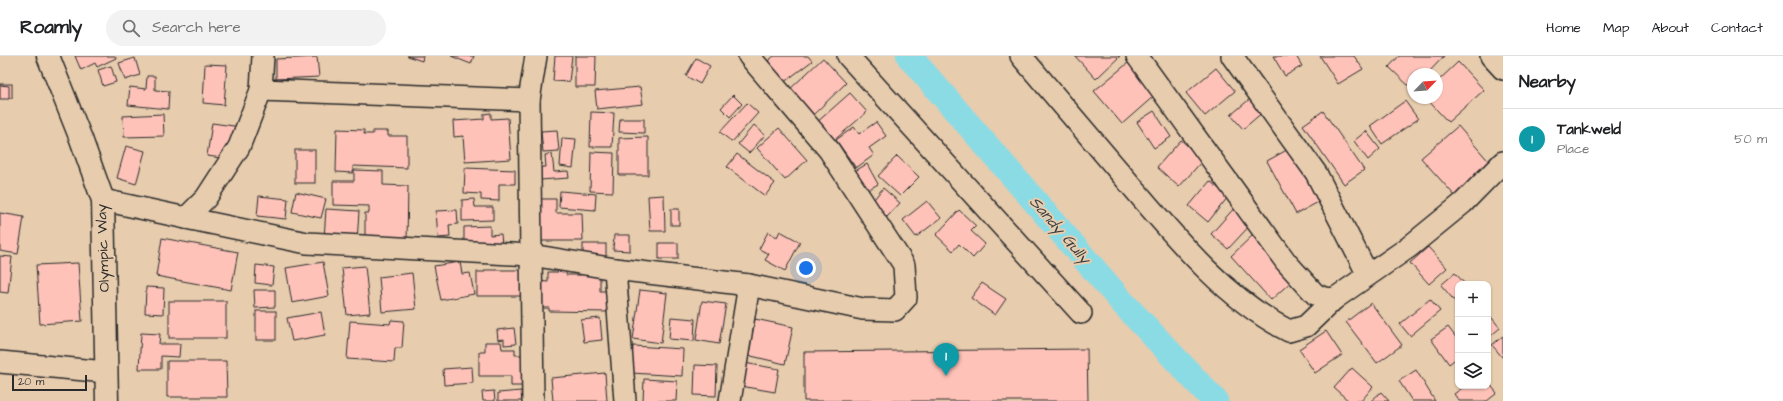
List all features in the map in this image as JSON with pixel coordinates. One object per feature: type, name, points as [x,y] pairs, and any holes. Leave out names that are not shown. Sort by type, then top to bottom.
[{"type":"street","name":"Olympic Way","points":[[48,56],[81,139],[103,200],[107,401]]},
{"type":"street","points":[[186,218],[206,198],[239,147],[261,90],[263,56]]},
{"type":"street","points":[[533,401],[529,100],[536,56]]},
{"type":"street","points":[[103,200],[307,243],[531,255],[615,268],[750,285],[863,309],[895,310],[906,298],[904,265],[900,258],[829,150],[749,56]]},
{"type":"street","points":[[848,56],[1081,313]]},
{"type":"street","points":[[1021,56],[1172,232],[1235,296],[1268,320],[1289,330],[1306,326],[1334,299],[1409,247],[1463,204],[1503,162]]},
{"type":"street","points":[[1137,56],[1286,262],[1315,294],[1324,298],[1334,299]]},
{"type":"street","points":[[1232,56],[1316,174],[1368,275]]},
{"type":"street","points":[[1491,56],[1503,69]]},
{"type":"street","points":[[261,90],[529,100]]},
{"type":"street","points":[[615,268],[625,401]]},
{"type":"street","points":[[730,401],[750,285]]},
{"type":"street","points":[[0,362],[106,372]]},
{"type":"building","points":[[75,56],[115,56],[116,58],[97,67],[95,63],[81,70]]},
{"type":"building","points":[[407,56],[423,56],[422,61]]},
{"type":"building","points":[[451,56],[474,56],[471,64]]},
{"type":"building","points":[[555,56],[572,56],[569,82],[553,81]]},
{"type":"building","points":[[575,56],[596,56],[595,87],[575,87]]},
{"type":"building","points":[[774,56],[808,56],[812,61],[779,86],[763,65]]},
{"type":"building","points":[[1075,56],[1120,56],[1096,79]]},
{"type":"building","points":[[1273,56],[1296,56],[1302,66],[1285,76]]},
{"type":"building","points":[[1320,56],[1354,56],[1363,69],[1338,84]]},
{"type":"building","points":[[1399,56],[1444,56],[1433,68],[1407,68],[1407,84],[1389,67]]},
{"type":"building","points":[[317,57],[319,77],[276,79],[276,59]]},
{"type":"building","points":[[135,58],[140,75],[125,80],[119,63]]},
{"type":"building","points":[[696,58],[710,66],[700,84],[686,76]]},
{"type":"building","points":[[823,58],[846,83],[812,116],[788,91]]},
{"type":"building","points":[[1458,62],[1484,90],[1448,122],[1432,104],[1443,104],[1443,76]]},
{"type":"building","points":[[1128,63],[1155,95],[1122,124],[1094,91]]},
{"type":"building","points":[[205,64],[227,65],[224,105],[203,103]]},
{"type":"building","points":[[111,66],[116,82],[103,86],[98,70]]},
{"type":"building","points":[[1216,68],[1235,91],[1205,116],[1186,93]]},
{"type":"building","points":[[147,76],[155,76],[155,90],[169,91],[168,109],[128,105],[130,87],[146,89]]},
{"type":"building","points":[[0,84],[12,84],[12,98],[0,98]]},
{"type":"building","points":[[0,85],[9,86],[9,99],[0,99]]},
{"type":"building","points":[[640,87],[643,104],[597,109],[595,91]]},
{"type":"building","points":[[850,93],[867,112],[831,143],[815,124]]},
{"type":"building","points":[[733,95],[742,104],[730,117],[721,108]]},
{"type":"building","points":[[1252,97],[1264,111],[1243,129],[1231,115]]},
{"type":"building","points":[[1405,101],[1418,119],[1382,144],[1370,126]]},
{"type":"building","points":[[747,103],[758,113],[732,142],[720,132]]},
{"type":"building","points":[[1154,111],[1171,137],[1154,148],[1137,122]]},
{"type":"building","points":[[1323,111],[1364,170],[1344,184],[1303,125]]},
{"type":"building","points":[[591,112],[614,113],[612,147],[590,147]]},
{"type":"building","points":[[491,113],[491,119],[508,118],[511,159],[465,162],[463,136],[454,137],[453,121],[484,119],[484,114]]},
{"type":"building","points":[[163,114],[164,136],[124,137],[123,116]]},
{"type":"building","points":[[620,119],[644,119],[644,133],[619,132]]},
{"type":"building","points":[[876,122],[886,136],[869,148],[874,155],[856,168],[836,140],[854,127],[859,134]]},
{"type":"building","points":[[212,123],[241,127],[229,159],[207,156]]},
{"type":"building","points":[[754,125],[765,135],[749,153],[738,144]]},
{"type":"building","points":[[1458,126],[1492,165],[1456,197],[1421,158]]},
{"type":"building","points":[[779,128],[807,160],[785,180],[757,148]]},
{"type":"building","points":[[337,129],[364,130],[364,134],[373,134],[373,131],[388,131],[388,136],[407,136],[407,168],[353,166],[353,173],[336,172]]},
{"type":"building","points":[[557,130],[559,151],[543,152],[541,131]]},
{"type":"building","points":[[1366,131],[1380,149],[1368,160],[1354,141]]},
{"type":"building","points":[[648,137],[648,175],[619,175],[619,138]]},
{"type":"building","points":[[562,138],[576,139],[573,168],[560,166]]},
{"type":"building","points":[[1181,140],[1203,160],[1179,187],[1157,167]]},
{"type":"building","points":[[126,146],[145,151],[136,184],[117,178]]},
{"type":"building","points":[[1294,146],[1324,199],[1296,214],[1267,161]]},
{"type":"building","points":[[295,150],[315,150],[315,183],[295,183]]},
{"type":"building","points":[[591,152],[614,153],[613,192],[590,191]]},
{"type":"building","points":[[552,154],[554,172],[568,171],[569,178],[540,180],[539,167],[546,167],[545,155]]},
{"type":"building","points":[[737,154],[775,183],[765,196],[727,167]]},
{"type":"building","points":[[897,156],[919,177],[900,196],[878,176]]},
{"type":"building","points":[[867,164],[878,184],[866,191],[855,171]]},
{"type":"building","points":[[465,168],[515,170],[515,184],[499,184],[499,201],[481,200],[481,194],[464,193]]},
{"type":"building","points":[[354,170],[383,171],[383,185],[408,186],[407,241],[365,240],[365,213],[369,213],[369,206],[333,205],[333,181],[354,181]]},
{"type":"building","points":[[1210,181],[1228,197],[1208,222],[1189,206]]},
{"type":"building","points":[[883,188],[900,203],[887,217],[871,203]]},
{"type":"building","points":[[560,191],[596,194],[595,210],[559,207]]},
{"type":"building","points":[[296,192],[326,199],[321,218],[292,212]]},
{"type":"building","points":[[664,195],[665,231],[650,231],[648,196]]},
{"type":"building","points":[[259,196],[288,199],[286,219],[257,216]]},
{"type":"building","points":[[474,199],[475,207],[493,207],[493,220],[462,221],[462,200]]},
{"type":"building","points":[[538,199],[556,199],[556,213],[582,213],[583,241],[538,241]]},
{"type":"building","points":[[927,201],[941,218],[916,237],[903,220]]},
{"type":"building","points":[[1237,205],[1254,221],[1228,249],[1211,234]]},
{"type":"building","points":[[326,209],[359,211],[357,242],[324,239]]},
{"type":"building","points":[[671,209],[679,209],[679,225],[671,225]]},
{"type":"building","points":[[457,210],[458,224],[449,225],[450,237],[438,238],[436,211]]},
{"type":"building","points":[[959,210],[976,226],[971,231],[985,244],[973,258],[959,244],[953,251],[936,235]]},
{"type":"building","points":[[0,213],[24,217],[18,254],[0,251]]},
{"type":"building","points":[[490,226],[490,235],[501,234],[502,245],[464,246],[464,227]]},
{"type":"building","points":[[780,231],[800,242],[785,271],[765,260],[769,254],[759,249],[768,232],[777,237]]},
{"type":"building","points":[[1254,234],[1295,278],[1271,300],[1231,256]]},
{"type":"building","points":[[614,235],[630,235],[630,251],[613,250]]},
{"type":"building","points":[[162,238],[238,252],[231,290],[156,276]]},
{"type":"building","points":[[659,243],[678,243],[678,259],[659,259]]},
{"type":"building","points":[[583,244],[606,244],[606,259],[583,259]]},
{"type":"building","points":[[1428,247],[1447,268],[1429,284],[1410,263]]},
{"type":"building","points":[[0,256],[12,257],[8,293],[0,292]]},
{"type":"building","points":[[323,262],[329,296],[292,303],[286,268]]},
{"type":"building","points":[[460,262],[462,274],[470,273],[474,294],[441,300],[434,266]]},
{"type":"building","points":[[78,263],[82,321],[40,324],[36,265]]},
{"type":"building","points":[[256,265],[274,267],[272,285],[255,283]]},
{"type":"building","points":[[365,266],[370,313],[347,315],[342,268]]},
{"type":"building","points":[[558,268],[566,269],[566,275],[581,275],[581,270],[600,275],[600,291],[607,291],[607,312],[549,311],[549,308],[537,308],[537,281],[548,282],[548,272],[558,272]]},
{"type":"building","points":[[485,270],[521,270],[521,296],[477,296],[477,272],[485,272]]},
{"type":"building","points":[[412,273],[416,309],[382,312],[379,277]]},
{"type":"building","points":[[1455,273],[1462,281],[1455,281],[1455,301],[1441,285]]},
{"type":"building","points":[[982,283],[1006,299],[995,315],[971,298]]},
{"type":"building","points":[[146,287],[164,288],[163,314],[145,313]]},
{"type":"building","points":[[254,290],[275,290],[275,307],[255,308]]},
{"type":"building","points":[[640,290],[667,293],[661,343],[633,339]]},
{"type":"building","points":[[1430,299],[1440,311],[1410,336],[1400,324]]},
{"type":"building","points":[[169,301],[226,301],[226,338],[169,338]]},
{"type":"building","points":[[702,301],[726,304],[719,344],[696,340]]},
{"type":"building","points":[[1371,303],[1402,345],[1377,363],[1346,322]]},
{"type":"building","points":[[256,311],[276,311],[276,340],[256,340]]},
{"type":"building","points":[[321,312],[325,335],[292,341],[287,318]]},
{"type":"building","points":[[671,317],[695,319],[694,341],[669,339]]},
{"type":"building","points":[[1491,317],[1500,328],[1491,336]]},
{"type":"building","points":[[600,318],[602,340],[584,342],[581,320]]},
{"type":"building","points":[[755,319],[793,327],[785,364],[747,355]]},
{"type":"building","points":[[391,320],[404,321],[402,348],[395,348],[394,362],[347,359],[350,321],[390,324]]},
{"type":"building","points":[[1448,327],[1455,336],[1455,359],[1449,364],[1431,339]]},
{"type":"building","points":[[514,328],[516,344],[504,345],[504,339],[498,340],[497,330]]},
{"type":"building","points":[[1326,331],[1342,355],[1315,373],[1299,349]]},
{"type":"building","points":[[141,333],[160,334],[159,344],[180,344],[179,357],[161,356],[161,369],[139,369]]},
{"type":"building","points":[[1503,336],[1503,358],[1492,345]]},
{"type":"building","points":[[485,342],[501,342],[502,349],[515,349],[515,355],[525,355],[529,386],[511,386],[511,376],[479,376],[479,352],[485,352]]},
{"type":"building","points":[[633,346],[683,349],[682,376],[631,373]]},
{"type":"building","points":[[1087,349],[1088,401],[804,401],[804,352]]},
{"type":"building","points":[[167,361],[226,361],[227,397],[167,397]]},
{"type":"building","points":[[744,363],[779,369],[775,392],[740,386]]},
{"type":"building","points":[[695,365],[717,366],[716,396],[694,395]]},
{"type":"building","points":[[472,367],[473,383],[444,385],[443,369]]},
{"type":"building","points":[[1352,368],[1373,387],[1361,401],[1349,401],[1334,388]]},
{"type":"building","points":[[1416,370],[1435,401],[1412,401],[1399,381]]},
{"type":"building","points":[[605,373],[607,401],[553,401],[551,378]]},
{"type":"building","points":[[644,379],[677,381],[676,401],[643,401]]},
{"type":"building","points":[[1491,386],[1497,393],[1487,401],[1459,401],[1454,394],[1461,389],[1491,389]]},
{"type":"building","points":[[494,391],[495,401],[483,401],[482,392]]},
{"type":"building","points":[[521,391],[522,401],[498,401],[498,393]]},
{"type":"building","points":[[1381,392],[1389,401],[1371,401]]},
{"type":"waterway","name":"Sandy Gully","points":[[909,56],[1123,303],[1215,401]]},
{"type":"place","name":"Tankweld","points":[[946,376]]}]
